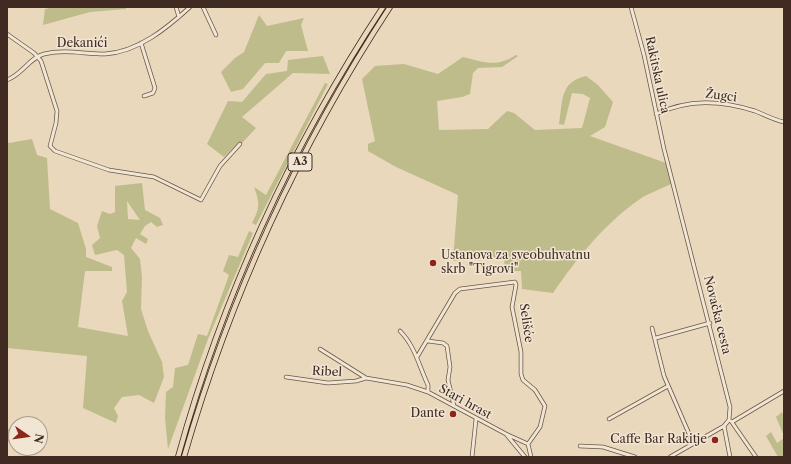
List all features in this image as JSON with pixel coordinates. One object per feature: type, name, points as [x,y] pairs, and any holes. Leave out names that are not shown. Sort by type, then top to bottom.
[{"type":"highway","name":"A3","points":[[178,457],[228,305],[260,230],[301,146],[325,102],[383,7]]},
{"type":"highway","name":"A3","points":[[184,457],[215,358],[264,236],[328,108],[390,7]]},
{"type":"street","points":[[176,7],[180,17]]},
{"type":"street","name":"Dekanići","points":[[7,80],[16,77],[38,57],[56,52],[106,54],[119,52],[140,43],[180,17],[190,7]]},
{"type":"street","points":[[203,7],[216,35]]},
{"type":"street","name":"Rakitska ulica","points":[[631,7],[644,55],[664,147]]},
{"type":"street","points":[[7,34],[38,57],[57,111],[56,123],[50,146],[55,151],[109,170],[154,177],[201,200],[220,166],[240,144]]},
{"type":"street","points":[[140,43],[154,88],[153,92],[144,96]]},
{"type":"street","name":"Žugci","points":[[656,114],[672,107],[690,102],[714,102],[754,111],[783,122]]},
{"type":"street","name":"Novačka cesta","points":[[664,147],[710,323],[730,407],[731,420]]},
{"type":"street","name":"Selišće","points":[[428,340],[455,293],[460,289],[515,282],[516,285],[512,307],[520,352],[521,374],[523,380],[534,390],[545,406],[540,427],[528,444]]},
{"type":"street","points":[[656,338],[710,323]]},
{"type":"street","points":[[652,328],[668,386],[693,443]]},
{"type":"street","name":"Stari hrast","points":[[400,331],[408,338],[428,385],[428,392],[476,420],[506,434],[525,457]]},
{"type":"street","points":[[417,358],[428,340],[443,343],[447,346],[450,367],[448,380],[454,406]]},
{"type":"street","name":"Ribel","points":[[320,349],[366,378],[406,385],[428,392]]},
{"type":"street","name":"Ribel","points":[[286,377],[328,383],[356,381],[366,378]]},
{"type":"street","points":[[609,418],[668,386]]},
{"type":"street","points":[[670,457],[724,426],[731,420],[784,391]]},
{"type":"street","points":[[472,457],[476,420]]},
{"type":"street","points":[[731,420],[756,457]]},
{"type":"street","points":[[724,426],[730,457]]},
{"type":"street","points":[[506,434],[528,444],[531,457]]},
{"type":"street","points":[[580,446],[603,447],[635,457]]},
{"type":"shaded area","points":[[54,7],[126,7],[126,9],[90,12],[43,25],[45,9]]},
{"type":"shaded area","points":[[259,15],[267,26],[304,18],[301,25],[308,51],[286,51],[279,63],[265,63],[243,89],[231,92],[221,72],[235,58],[244,52]]},
{"type":"shaded area","points":[[516,55],[518,56],[502,67],[478,68],[473,73],[470,94],[462,97],[437,101],[439,130],[488,129],[507,111],[514,113],[535,130],[582,128],[590,98],[583,94],[572,93],[564,125],[559,124],[562,101],[567,88],[577,79],[586,76],[598,85],[613,102],[605,127],[590,136],[666,163],[671,184],[640,199],[603,230],[582,254],[553,293],[522,289],[521,271],[505,271],[504,257],[453,261],[458,195],[396,167],[368,151],[368,144],[375,141],[362,79],[375,66],[404,64],[438,74],[463,57],[496,63],[502,62]]},
{"type":"shaded area","points":[[323,56],[330,74],[293,73],[242,117],[256,128],[242,143],[240,141],[224,157],[207,144],[228,101],[242,102],[266,74],[287,71],[288,60]]},
{"type":"shaded area","points":[[325,83],[328,84],[256,225],[252,223],[258,209],[254,187],[266,195]]},
{"type":"shaded area","points":[[32,139],[37,155],[47,158],[50,209],[78,223],[86,249],[86,257],[112,267],[112,271],[85,271],[78,327],[128,336],[122,301],[127,292],[124,255],[117,250],[95,255],[92,245],[100,238],[97,226],[102,211],[110,214],[115,212],[115,186],[142,183],[145,210],[160,218],[163,225],[157,227],[151,222],[145,226],[140,234],[148,239],[146,244],[136,238],[131,248],[140,259],[142,277],[141,309],[148,331],[162,362],[164,377],[154,403],[139,395],[122,397],[114,408],[118,416],[116,423],[83,408],[87,356],[7,348],[7,141],[9,143]],"holes":[[[127,201],[140,220],[128,219]]]},
{"type":"shaded area","points":[[249,231],[253,233],[208,339],[168,449],[165,418],[166,392],[173,387],[175,368],[188,365],[198,334],[207,336],[229,275],[223,271],[229,255],[238,257]]},
{"type":"shaded area","points":[[782,412],[784,416],[784,436],[776,417]]},
{"type":"shaded area","points":[[7,429],[8,442],[7,442]]},
{"type":"shaded area","points":[[771,432],[777,443],[784,438],[784,457],[778,457],[766,436]]},
{"type":"place","name":"Ustanova za sveobuhvatnu skrb \"Tigrovi\"","points":[[433,263]]},
{"type":"place","name":"Dante","points":[[453,414]]},
{"type":"place","name":"Caffe Bar Rakitje","points":[[715,440]]}]
